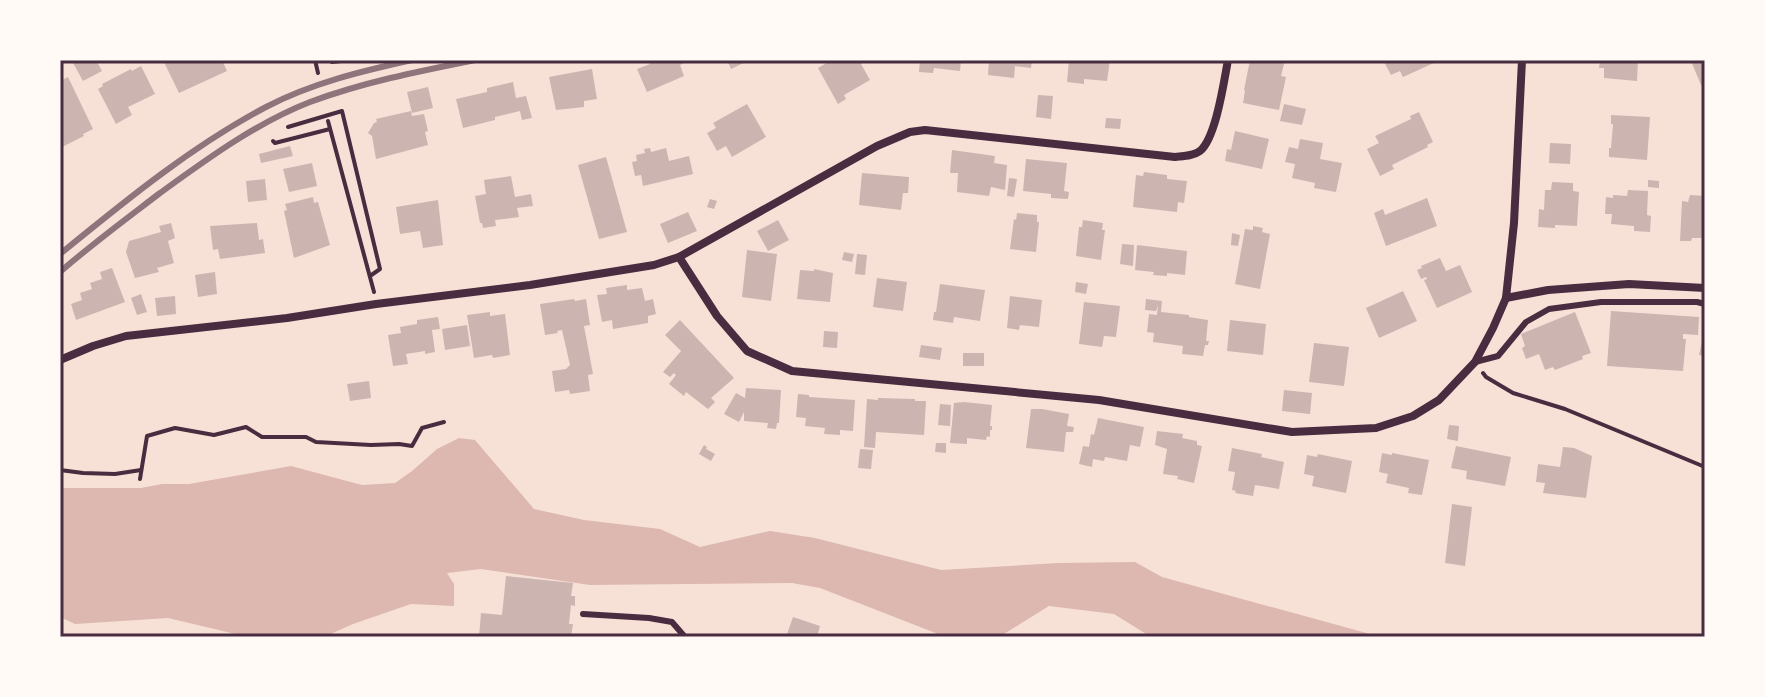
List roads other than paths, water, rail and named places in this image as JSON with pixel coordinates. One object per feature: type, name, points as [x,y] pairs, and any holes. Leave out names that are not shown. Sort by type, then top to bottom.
[{"type":"street","points":[[60,360],[126,336],[287,318],[654,265],[679,257],[863,153],[910,132],[925,130],[969,134],[1175,157],[1195,154],[1202,150],[1212,130],[1228,60]]},
{"type":"street","points":[[679,257],[717,316],[747,351],[792,371],[1099,400],[1292,432],[1376,428],[1413,416],[1439,400],[1475,362],[1506,298],[1514,223],[1522,60]]},
{"type":"street","points":[[1506,298],[1548,290],[1629,284],[1705,288]]},
{"type":"lane","points":[[1475,362],[1498,356],[1526,322],[1549,309],[1601,302],[1705,304]]},
{"type":"lane","points":[[583,614],[672,622],[685,637]]},
{"type":"railway","points":[[60,254],[185,157],[266,107],[319,84],[412,60]]},
{"type":"railway","points":[[60,272],[178,180],[270,120],[310,102],[351,89],[475,60]]}]
